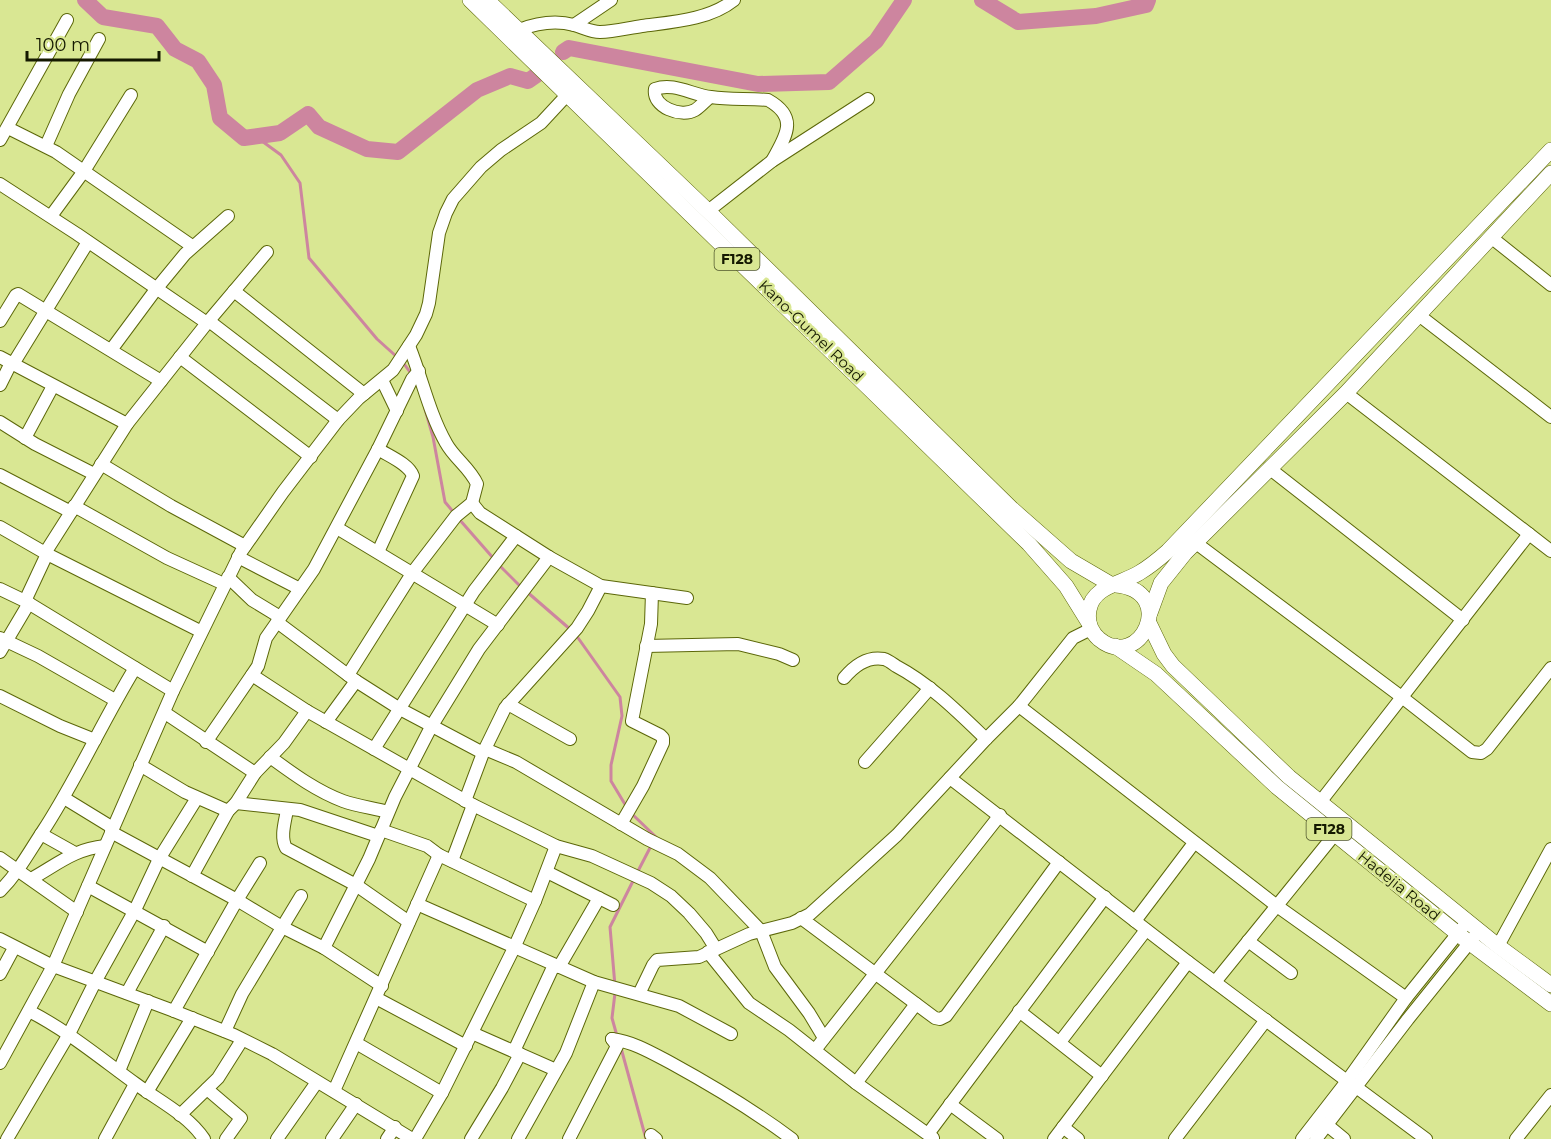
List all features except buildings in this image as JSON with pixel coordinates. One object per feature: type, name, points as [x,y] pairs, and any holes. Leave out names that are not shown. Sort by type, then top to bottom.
[{"type":"main road","name":"Kano-Gumel Road","points":[[470,0],[567,95],[772,283],[1021,517],[1071,561],[1114,585]]},
{"type":"main road","name":"Kano-Gumel Road","points":[[487,0],[708,211],[772,283],[1029,544],[1066,586],[1090,626]]},
{"type":"main road","points":[[1090,626],[1088,613],[1095,595],[1138,573],[1168,551],[1551,150]]},
{"type":"main road","points":[[1115,646],[1133,644],[1146,631],[1161,583],[1196,543],[1420,316],[1551,173]]},
{"type":"main road","name":"F128","points":[[1114,585],[1128,586],[1138,592],[1146,601],[1149,618]]},
{"type":"main road","name":"Hadejia Road","points":[[1149,618],[1164,654],[1173,666],[1289,777],[1321,801],[1551,1004]]},
{"type":"main road","name":"F128","points":[[1090,626],[1097,637],[1115,646]]},
{"type":"main road","name":"Hadejia Road","points":[[1115,646],[1156,674],[1277,787],[1335,834],[1469,932],[1498,946],[1551,985]]},
{"type":"street","points":[[574,25],[611,0]]},
{"type":"street","points":[[519,30],[535,24],[553,22],[599,32],[624,29],[679,21],[728,2]]},
{"type":"street","points":[[0,140],[67,20]]},
{"type":"street","points":[[46,146],[69,94],[99,39]]},
{"type":"street","points":[[51,216],[84,171],[131,94]]},
{"type":"street","points":[[0,1063],[53,966],[173,691],[241,551],[338,420],[382,380],[403,355],[426,314],[439,232],[453,199],[481,167],[501,150],[541,123],[567,95]]},
{"type":"street","points":[[710,97],[768,100],[776,104],[787,119],[789,127],[772,161]]},
{"type":"street","points":[[708,211],[772,161],[868,99]]},
{"type":"street","points":[[8,128],[46,146],[192,246]]},
{"type":"street","points":[[0,184],[208,322],[338,420]]},
{"type":"street","points":[[111,350],[157,288],[192,246],[228,216]]},
{"type":"street","points":[[1492,238],[1551,285]]},
{"type":"street","points":[[0,385],[8,362],[45,311],[88,242]]},
{"type":"street","points":[[115,700],[38,656],[2,644],[27,602],[46,554],[128,424],[208,322],[267,252]]},
{"type":"street","points":[[234,291],[364,394]]},
{"type":"street","points":[[0,319],[16,294],[161,381]]},
{"type":"street","points":[[1420,316],[1551,417]]},
{"type":"street","points":[[326,722],[413,572],[458,514],[472,503],[477,484],[448,446],[416,375],[403,355]]},
{"type":"street","points":[[180,357],[311,457]]},
{"type":"street","points":[[8,362],[128,424]]},
{"type":"street","points":[[206,742],[258,666],[266,638],[314,569],[416,375]]},
{"type":"street","points":[[382,380],[397,411]]},
{"type":"street","points":[[25,438],[52,386]]},
{"type":"street","points":[[1346,393],[1551,551]]},
{"type":"street","points":[[0,423],[25,438],[98,469],[171,506],[300,589]]},
{"type":"street","points":[[378,449],[412,471],[413,476],[378,552]]},
{"type":"street","points":[[1269,468],[1463,620]]},
{"type":"street","points":[[0,475],[73,509],[167,558],[226,581],[352,678],[431,727],[484,751],[516,762],[626,816],[649,840],[694,865],[710,878],[761,931],[775,967],[809,1012],[824,1038]]},
{"type":"street","points":[[472,503],[480,513],[549,557],[601,586],[687,598]]},
{"type":"street","points":[[0,527],[46,554],[201,631]]},
{"type":"street","points":[[337,528],[498,625]]},
{"type":"street","points":[[1321,801],[1529,534]]},
{"type":"street","points":[[374,749],[466,604],[516,536]]},
{"type":"street","points":[[1196,543],[1472,752],[1480,753],[1487,749],[1551,668]]},
{"type":"street","points":[[324,948],[356,885],[408,770],[431,727],[479,649],[549,557]]},
{"type":"street","points":[[452,861],[484,751],[508,704],[575,630],[601,586]]},
{"type":"street","points":[[0,589],[27,602],[173,691]]},
{"type":"street","points":[[626,816],[663,744],[663,738],[632,721],[651,624],[652,593]]},
{"type":"street","points":[[639,994],[657,960],[691,958],[749,934],[792,923],[827,900],[897,835],[1019,706],[1073,638],[1090,626]]},
{"type":"street","points":[[646,646],[738,644],[794,660]]},
{"type":"street","points":[[844,678],[852,668],[866,660],[885,659],[930,688],[986,739]]},
{"type":"street","points":[[0,891],[19,871],[64,798],[115,700],[135,669]]},
{"type":"street","points":[[252,675],[307,711],[469,803],[556,846],[592,856],[651,883],[670,896],[706,933],[712,951],[749,1003],[789,1030],[856,1083],[931,1136],[950,1104],[1105,897]]},
{"type":"street","points":[[865,762],[930,688]]},
{"type":"street","points":[[1,701],[94,740]]},
{"type":"street","points":[[508,704],[570,739]]},
{"type":"street","points":[[1019,706],[1277,906],[1406,998]]},
{"type":"street","points":[[192,876],[255,772],[284,743],[307,711]]},
{"type":"street","points":[[165,713],[255,772]]},
{"type":"street","points":[[270,757],[290,772],[332,796],[388,812]]},
{"type":"street","points":[[140,765],[197,798],[232,807],[300,810],[427,846],[439,855],[535,901]]},
{"type":"street","points":[[950,778],[1188,962],[1426,1139]]},
{"type":"street","points":[[64,798],[159,859],[324,948],[382,986]]},
{"type":"street","points":[[0,1135],[7,1139],[69,1034],[135,910],[159,859],[197,798]]},
{"type":"street","points":[[287,810],[283,835],[285,847],[356,885],[409,922]]},
{"type":"street","points":[[815,1050],[1000,816]]},
{"type":"street","points":[[41,834],[75,853]]},
{"type":"street","points":[[1215,981],[1335,834]]},
{"type":"street","points":[[1135,921],[1194,843]]},
{"type":"street","points":[[32,879],[75,853],[88,848],[105,846]]},
{"type":"street","points":[[0,939],[53,966],[225,1031],[272,1054],[413,1139],[442,1093],[514,948],[556,846]]},
{"type":"street","points":[[1498,946],[1551,849]]},
{"type":"street","points":[[334,1091],[439,855]]},
{"type":"street","points":[[0,858],[76,912]]},
{"type":"street","points":[[801,918],[935,1018],[940,1019],[946,1016],[1059,862]]},
{"type":"street","points":[[174,1011],[260,863]]},
{"type":"street","points":[[547,872],[613,905]]},
{"type":"street","points":[[88,886],[208,952]]},
{"type":"street","points":[[225,1031],[242,994],[301,896]]},
{"type":"street","points":[[471,1139],[502,1088],[557,966],[599,898]]},
{"type":"street","points":[[417,904],[594,982],[679,1006],[731,1034]]},
{"type":"street","points":[[127,993],[164,926]]},
{"type":"street","points":[[1060,1042],[1146,930]]},
{"type":"street","points":[[1316,1139],[1406,998],[1469,932]]},
{"type":"street","points":[[1302,1139],[1408,1019],[1469,932]]},
{"type":"street","points":[[1248,941],[1291,973]]},
{"type":"street","points":[[0,974],[14,948]]},
{"type":"street","points":[[1054,1139],[1188,962]]},
{"type":"street","points":[[518,1139],[573,1040],[594,982]]},
{"type":"street","points":[[376,998],[466,1046]]},
{"type":"street","points":[[119,1071],[148,1001]]},
{"type":"street","points":[[856,1083],[916,1004]]},
{"type":"street","points":[[29,1011],[69,1034],[180,1115],[197,1128],[204,1139]]},
{"type":"street","points":[[1020,1011],[1102,1076]]},
{"type":"street","points":[[147,1092],[192,1018]]},
{"type":"street","points":[[1175,1139],[1266,1020]]},
{"type":"street","points":[[472,1033],[556,1070]]},
{"type":"street","points":[[180,1115],[226,1067],[242,1040]]},
{"type":"street","points":[[356,1043],[442,1093]]},
{"type":"street","points":[[568,1139],[615,1043],[634,1044],[706,1082],[792,1139]]},
{"type":"street","points":[[277,1139],[317,1082]]},
{"type":"street","points":[[105,1139],[135,1084]]},
{"type":"street","points":[[207,1089],[241,1118],[226,1139]]},
{"type":"street","points":[[1516,1139],[1551,1095]]},
{"type":"street","points":[[332,1139],[356,1104]]},
{"type":"street","points":[[950,1104],[997,1139]]},
{"type":"street","points":[[1327,1125],[1344,1139]]},
{"type":"street","points":[[387,1139],[395,1127]]},
{"type":"street","points":[[1063,1127],[1078,1139]]},
{"type":"waterway","points":[[85,0],[103,17],[157,26],[175,49],[198,61],[214,85],[220,118],[244,138],[280,133],[308,114],[319,127],[367,149],[398,152],[477,90],[510,76],[528,81],[538,74]]},
{"type":"waterway","points":[[563,52],[569,48],[758,84],[829,82],[876,41],[904,0]]},
{"type":"waterway","points":[[982,0],[1018,22],[1096,16],[1146,5],[1148,0]]},
{"type":"waterway","points":[[255,136],[281,155],[300,183],[309,258],[377,339],[397,357]]},
{"type":"waterway","points":[[402,361],[412,375]]},
{"type":"waterway","points":[[425,409],[433,437],[445,502],[455,514]]},
{"type":"waterway","points":[[459,519],[494,559]]},
{"type":"waterway","points":[[498,564],[521,587]]},
{"type":"waterway","points":[[526,591],[571,630]]},
{"type":"waterway","points":[[576,635],[620,697],[622,716],[611,765],[611,781],[626,806]]},
{"type":"waterway","points":[[632,814],[655,838]]},
{"type":"waterway","points":[[637,873],[652,844]]},
{"type":"waterway","points":[[615,986],[610,927],[634,879]]},
{"type":"waterway","points":[[615,993],[612,1018],[617,1036]]},
{"type":"waterway","points":[[621,1048],[646,1139]]}]
